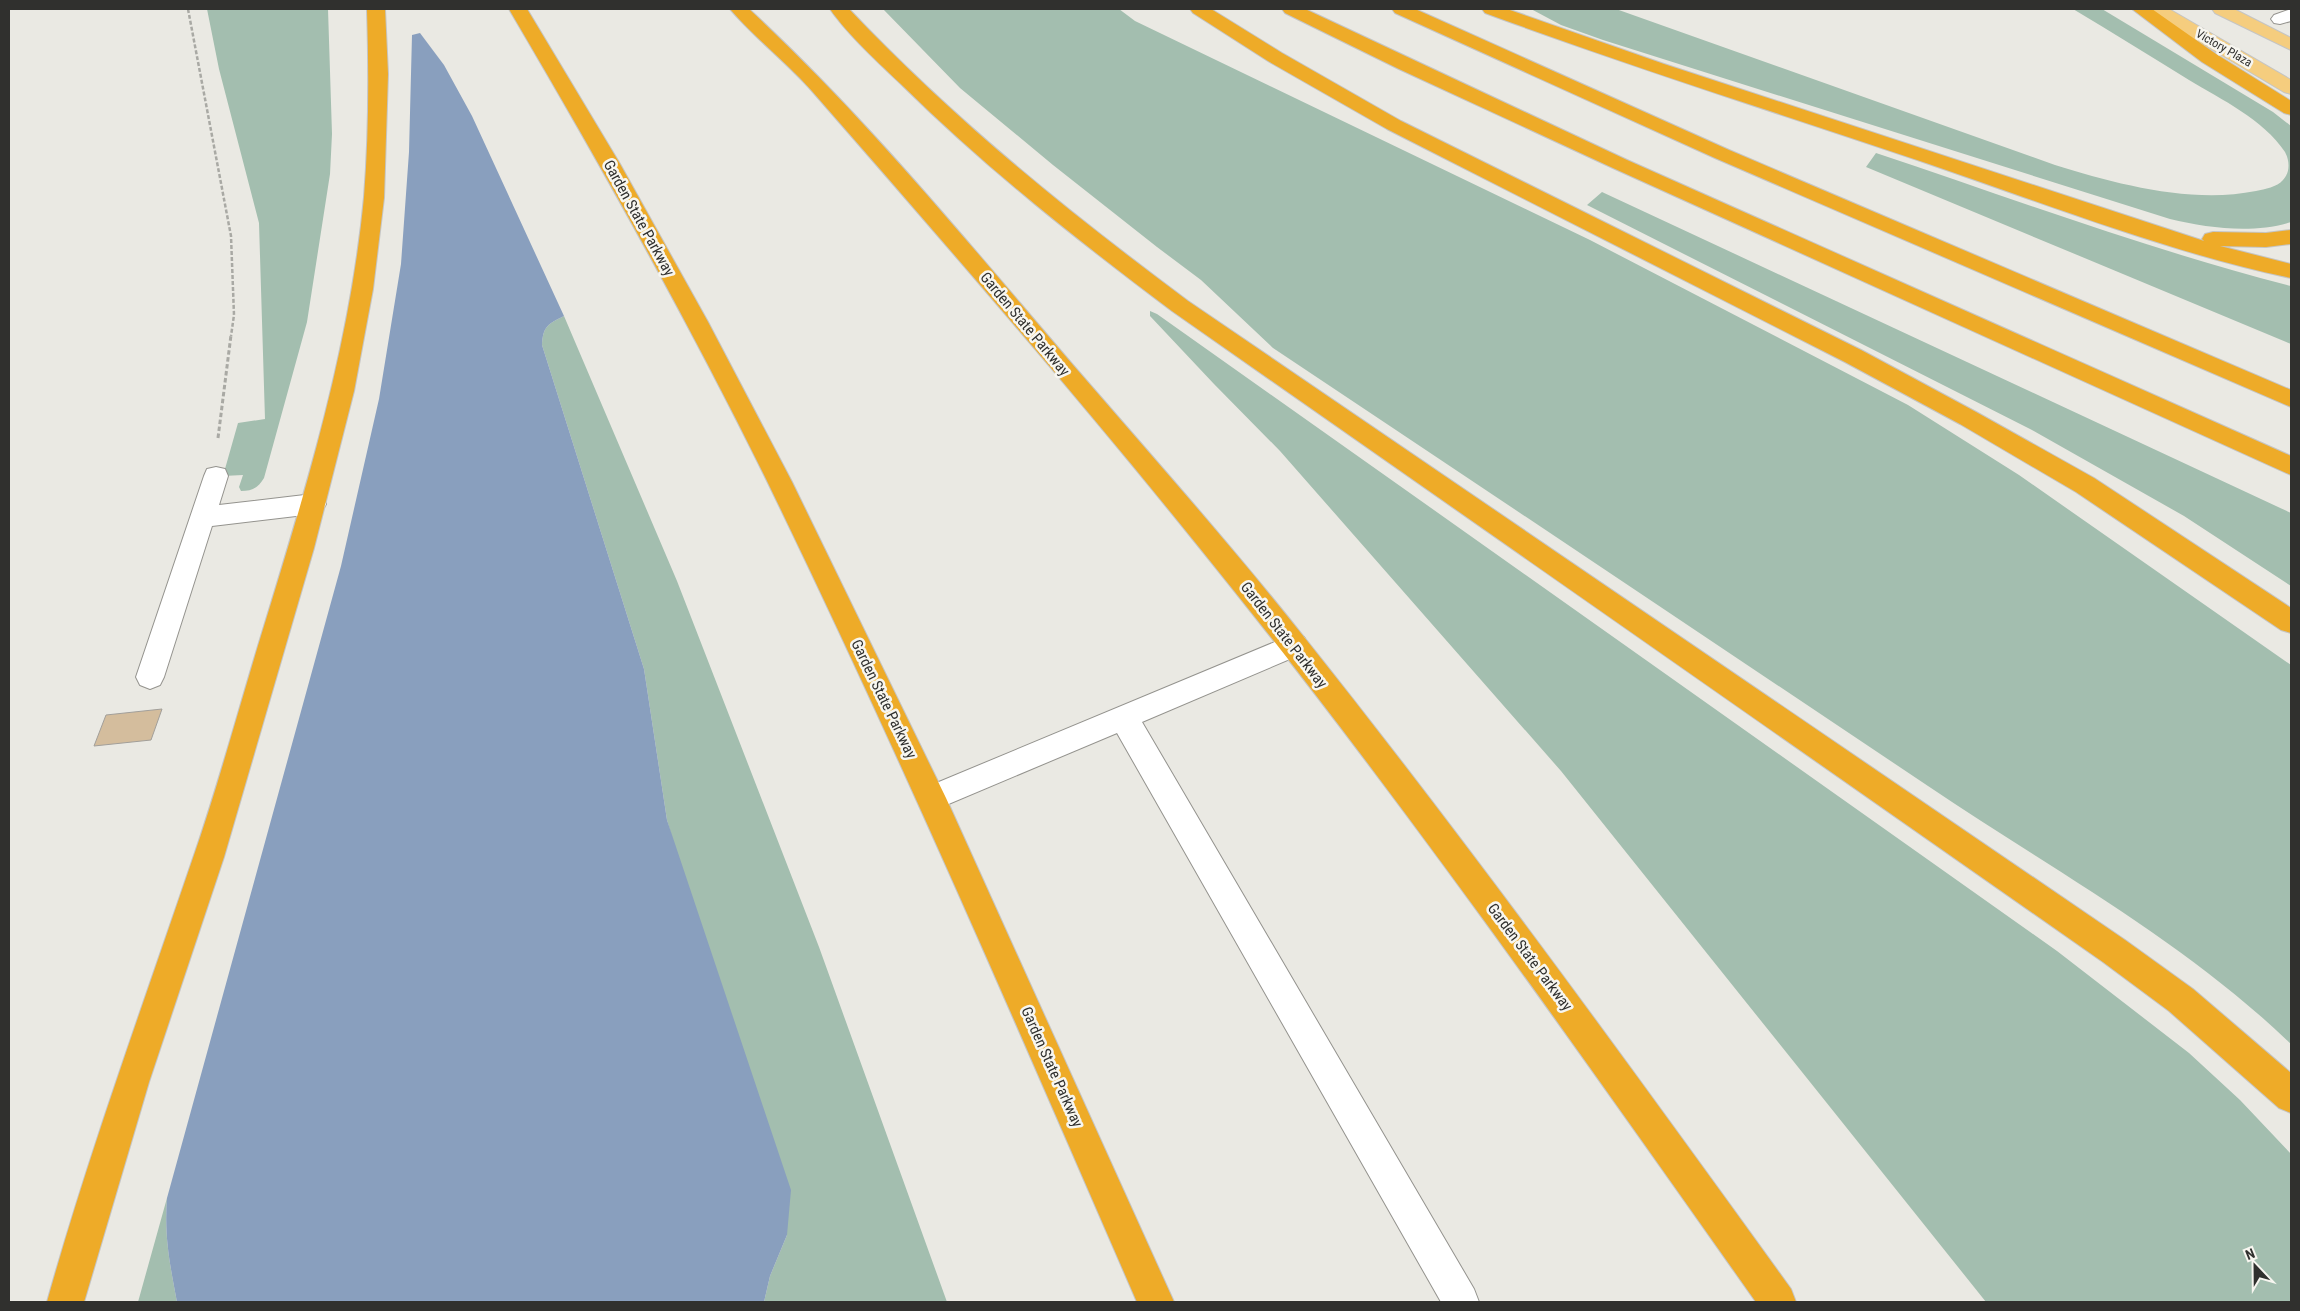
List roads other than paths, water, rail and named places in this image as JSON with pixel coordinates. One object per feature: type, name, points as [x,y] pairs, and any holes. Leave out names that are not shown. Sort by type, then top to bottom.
[{"type":"highway","points":[[65,1302],[132,1082],[209,857],[313,504],[342,391],[370,243],[378,116],[378,34],[376,9]]},
{"type":"highway","name":"Garden State Parkway","points":[[518,9],[638,216],[741,406],[932,798],[1156,1302]]},
{"type":"highway","name":"Garden State Parkway","points":[[739,9],[800,66],[1030,329],[1206,537],[1294,645],[1550,983],[1778,1302]]},
{"type":"highway","points":[[761,9],[800,66]]},
{"type":"highway","points":[[839,9],[971,140],[1072,224],[1180,306],[2114,951],[2181,1000],[2238,1047],[2291,1096]]},
{"type":"highway","points":[[1199,9],[1275,58],[1355,103],[1853,356],[1968,418],[2085,486],[2291,622]]},
{"type":"highway","points":[[1291,9],[1406,65],[1620,164],[2291,466]]},
{"type":"highway","points":[[1400,9],[1722,154],[2291,399]]},
{"type":"highway","points":[[1491,9],[1581,41],[2160,234],[2291,271]]},
{"type":"highway","points":[[2141,9],[2209,58],[2291,109]]},
{"type":"highway","points":[[2160,234],[2241,241],[2291,237]]},
{"type":"main road","name":"Victory Plaza","points":[[2157,9],[2291,88]]},
{"type":"main road","points":[[2221,9],[2291,45]]},
{"type":"main road","points":[[2256,9],[2287,19]]},
{"type":"lane","points":[[150,677],[216,476]]},
{"type":"lane","points":[[203,517],[313,504]]},
{"type":"lane","points":[[932,798],[1294,645]]},
{"type":"lane","points":[[1123,716],[1461,1302]]},
{"type":"water","points":[[420,33],[444,65],[472,116],[564,316],[547,326],[542,345],[644,669],[667,820],[791,1190],[787,1235],[770,1276],[764,1302],[177,1302],[167,1238],[167,1198],[341,566],[379,399],[401,264],[409,152],[412,35]]}]
